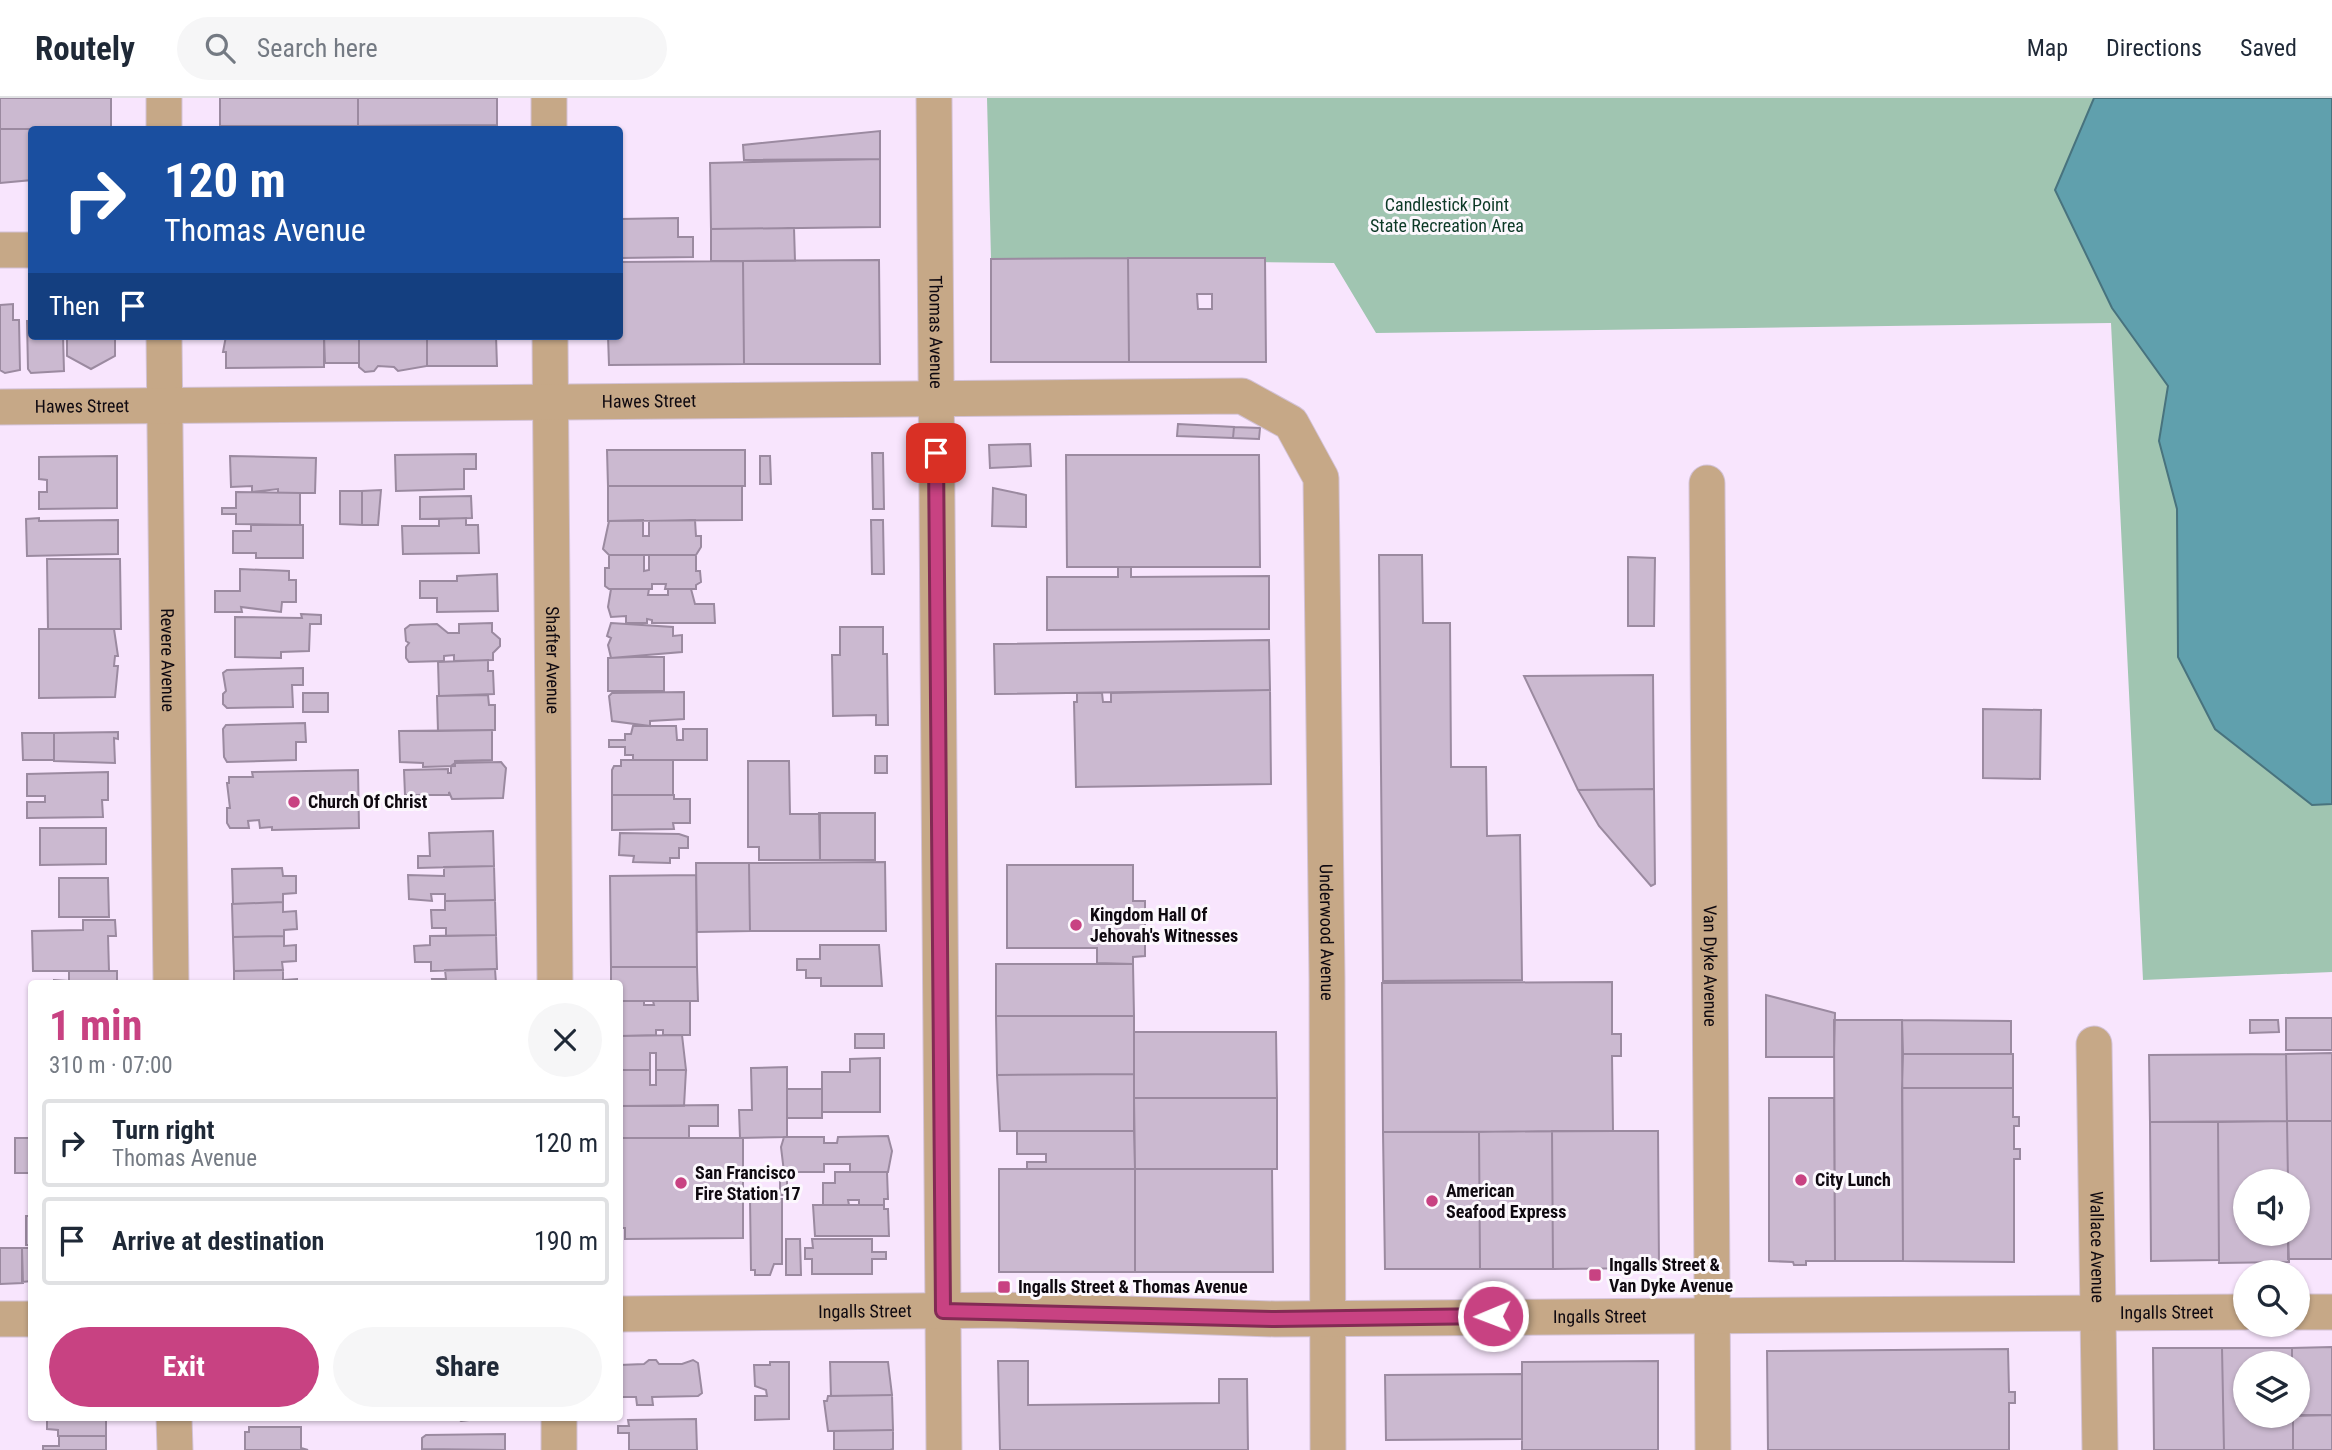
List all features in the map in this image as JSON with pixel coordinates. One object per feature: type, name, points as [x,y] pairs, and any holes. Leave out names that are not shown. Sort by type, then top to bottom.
[{"type":"street","points":[[164,98],[164,126]]},
{"type":"street","points":[[548,98],[549,126]]},
{"type":"street","name":"Thomas Avenue","points":[[934,98],[944,1450]]},
{"type":"street","points":[[0,250],[28,250]]},
{"type":"street","name":"Revere Avenue","points":[[164,340],[171,980]]},
{"type":"street","name":"Shafter Avenue","points":[[550,340],[555,980]]},
{"type":"street","name":"Hawes Street","points":[[0,407],[1242,396],[1291,422]]},
{"type":"street","name":"Underwood Avenue","points":[[1291,422],[1321,478],[1327,979],[1328,1450]]},
{"type":"street","name":"Van Dyke Avenue","points":[[1707,483],[1713,1450]]},
{"type":"street","name":"Wallace Avenue","points":[[2094,1044],[2100,1450]]},
{"type":"street","name":"Ingalls Street","points":[[623,1314],[943,1311],[1327,1318],[2233,1312]]},
{"type":"street","points":[[2310,1312],[2332,1311]]},
{"type":"street","points":[[0,1319],[28,1319]]},
{"type":"street","points":[[174,1421],[175,1450]]},
{"type":"street","points":[[559,1421],[559,1450]]},
{"type":"green space","name":"Candlestick Point State Recreation Area","points":[[987,98],[2141,98],[2332,744],[2332,972],[2143,980],[2111,323],[1376,333],[1334,263],[991,259]]},
{"type":"water","points":[[2094,98],[2332,98],[2332,804],[2312,805],[2215,729],[2178,657],[2177,509],[2159,441],[2168,386],[2112,308],[2055,190]]},
{"type":"building","points":[[0,98],[111,98],[111,126],[28,126],[28,129],[0,129]]},
{"type":"building","points":[[220,98],[358,98],[358,126],[220,126]]},
{"type":"building","points":[[358,98],[497,98],[497,125],[358,126]]},
{"type":"building","points":[[0,129],[28,129],[28,180],[0,183]]},
{"type":"building","points":[[880,131],[880,159],[744,160],[743,145]]},
{"type":"building","points":[[880,159],[880,227],[711,229],[710,163]]},
{"type":"building","points":[[678,218],[678,237],[693,237],[693,257],[623,258],[623,219]]},
{"type":"building","points":[[794,228],[795,261],[711,261],[711,229]]},
{"type":"building","points":[[1128,258],[1265,258],[1266,362],[1129,362]],"holes":[[[1197,294],[1212,294],[1212,309],[1198,309]]]},
{"type":"building","points":[[1128,258],[1129,362],[991,362],[991,259]]},
{"type":"building","points":[[879,260],[880,364],[744,364],[743,261]]},
{"type":"building","points":[[743,261],[744,364],[609,365],[608,340],[623,340],[623,262]]},
{"type":"building","points":[[13,304],[13,320],[19,320],[20,370],[5,373],[0,370],[0,305]]},
{"type":"building","points":[[27,321],[28,340],[63,340],[64,371],[31,373],[28,369]]},
{"type":"building","points":[[67,340],[115,340],[115,356],[91,369],[67,356]]},
{"type":"building","points":[[225,340],[324,340],[324,367],[226,368],[226,352],[223,352]]},
{"type":"building","points":[[324,340],[359,340],[359,363],[325,363]]},
{"type":"building","points":[[359,340],[427,340],[427,366],[398,371],[394,367],[378,366],[374,371],[365,372],[359,367]]},
{"type":"building","points":[[427,340],[496,340],[497,366],[427,366]]},
{"type":"building","points":[[1178,424],[1234,427],[1233,438],[1177,436]]},
{"type":"building","points":[[1234,427],[1260,428],[1259,439],[1233,438]]},
{"type":"building","points":[[1030,444],[1031,466],[990,468],[989,445]]},
{"type":"building","points":[[607,450],[745,450],[745,486],[608,486]]},
{"type":"building","points":[[872,453],[883,453],[884,509],[873,509]]},
{"type":"building","points":[[476,454],[476,469],[464,469],[464,489],[396,491],[395,455]]},
{"type":"building","points":[[1066,455],[1259,455],[1260,567],[1067,567]]},
{"type":"building","points":[[117,456],[117,508],[39,509],[39,492],[47,492],[47,480],[39,479],[39,457]]},
{"type":"building","points":[[230,456],[316,458],[315,493],[278,493],[278,489],[252,492],[252,486],[231,487]]},
{"type":"building","points":[[760,456],[770,456],[771,484],[760,484]]},
{"type":"building","points":[[608,486],[742,486],[742,520],[608,521]]},
{"type":"building","points":[[993,488],[1026,495],[1026,527],[992,526]]},
{"type":"building","points":[[381,490],[378,525],[362,525],[362,491]]},
{"type":"building","points":[[340,491],[362,491],[362,525],[340,524]]},
{"type":"building","points":[[236,492],[300,493],[300,525],[236,524],[236,514],[222,514],[222,508],[236,508]]},
{"type":"building","points":[[471,496],[472,518],[420,519],[420,497]]},
{"type":"building","points":[[39,518],[39,521],[118,520],[118,554],[27,556],[26,519]]},
{"type":"building","points":[[466,518],[466,525],[478,525],[479,553],[403,554],[402,526],[439,526],[439,519]]},
{"type":"building","points":[[643,520],[643,536],[649,536],[649,521],[695,520],[696,536],[701,536],[701,547],[696,555],[609,555],[603,549],[609,521]]},
{"type":"building","points":[[871,520],[883,520],[884,574],[872,574]]},
{"type":"building","points":[[251,525],[303,525],[303,558],[256,558],[256,553],[233,553],[233,531],[251,531]]},
{"type":"building","points":[[609,555],[644,555],[644,571],[649,570],[649,555],[696,555],[696,571],[700,571],[701,582],[696,585],[696,589],[665,589],[666,584],[652,584],[652,589],[609,589],[605,586],[605,568],[609,568]]},
{"type":"building","points":[[1379,555],[1422,555],[1423,623],[1450,623],[1451,767],[1486,767],[1487,836],[1520,835],[1522,980],[1383,981]]},
{"type":"building","points":[[1628,557],[1655,558],[1654,626],[1628,626]]},
{"type":"building","points":[[47,559],[120,559],[121,629],[48,629]]},
{"type":"building","points":[[1118,567],[1131,567],[1131,577],[1269,576],[1269,629],[1047,630],[1047,577],[1118,577]]},
{"type":"building","points":[[240,569],[289,571],[289,580],[296,580],[296,602],[282,602],[281,612],[241,607],[242,612],[215,612],[215,591],[240,591]]},
{"type":"building","points":[[497,574],[498,611],[437,612],[437,598],[420,598],[420,581],[457,581],[457,576]]},
{"type":"building","points":[[611,589],[649,589],[648,595],[668,595],[668,589],[691,589],[695,604],[714,604],[715,623],[652,623],[652,620],[647,619],[647,623],[626,623],[626,616],[611,617],[608,607]]},
{"type":"building","points":[[301,614],[321,615],[321,624],[310,624],[309,651],[281,652],[281,658],[235,657],[235,617],[302,618]]},
{"type":"building","points":[[492,623],[492,632],[500,639],[500,646],[493,653],[493,660],[454,661],[454,655],[444,656],[444,661],[409,662],[406,658],[406,647],[409,643],[406,641],[405,629],[410,625],[437,624],[448,633],[459,633],[459,624]]},
{"type":"building","points":[[611,623],[673,627],[673,636],[682,635],[682,652],[611,658],[608,645],[611,638],[607,636]]},
{"type":"building","points":[[840,627],[883,627],[883,654],[887,654],[888,725],[876,725],[876,715],[833,716],[832,655],[840,655]]},
{"type":"building","points":[[39,629],[114,629],[118,656],[115,656],[114,666],[118,666],[115,697],[39,698]]},
{"type":"building","points":[[1269,640],[1270,690],[995,694],[994,644]]},
{"type":"building","points":[[664,657],[664,691],[608,691],[608,658]]},
{"type":"building","points":[[488,660],[488,671],[493,671],[494,694],[439,696],[438,662]]},
{"type":"building","points":[[303,668],[303,685],[292,685],[293,707],[227,708],[223,704],[223,694],[226,691],[223,673],[227,670]]},
{"type":"building","points":[[1653,675],[1654,789],[1578,790],[1524,676]]},
{"type":"building","points":[[1270,690],[1271,784],[1076,787],[1074,702],[1077,702],[1077,693],[1102,693],[1103,702],[1111,702],[1111,693]]},
{"type":"building","points":[[684,692],[684,719],[650,721],[650,726],[612,721],[609,696],[612,693]]},
{"type":"building","points":[[303,693],[328,693],[328,712],[303,712]]},
{"type":"building","points":[[488,695],[489,705],[495,705],[495,730],[438,731],[437,696]]},
{"type":"building","points":[[1983,709],[2041,710],[2040,779],[1983,778]]},
{"type":"building","points":[[305,723],[306,742],[296,742],[296,760],[227,762],[224,757],[223,729],[226,725]]},
{"type":"building","points":[[633,726],[676,726],[677,740],[683,740],[683,729],[707,729],[707,760],[633,760],[633,755],[625,755],[625,747],[609,747],[609,740],[625,740],[625,734],[631,734]]},
{"type":"building","points":[[492,730],[492,760],[455,761],[455,766],[423,767],[423,763],[400,762],[399,731]]},
{"type":"building","points":[[118,732],[118,739],[114,738],[115,763],[54,761],[54,733]]},
{"type":"building","points":[[22,733],[54,733],[54,760],[23,760]]},
{"type":"building","points":[[875,756],[887,756],[887,773],[875,773]]},
{"type":"building","points":[[621,760],[673,760],[673,795],[612,795],[612,770],[614,766],[621,766]]},
{"type":"building","points":[[748,761],[789,761],[790,814],[820,814],[820,860],[759,860],[759,847],[748,847]]},
{"type":"building","points":[[501,762],[506,768],[503,798],[452,799],[449,792],[449,795],[405,795],[404,770],[448,769],[448,773],[451,773],[451,766],[455,763]]},
{"type":"building","name":"Church Of Christ","points":[[358,770],[359,828],[272,830],[272,827],[260,828],[259,820],[248,821],[249,828],[230,828],[227,823],[227,808],[230,808],[227,783],[229,777],[253,777],[252,772]]},
{"type":"building","points":[[108,772],[108,800],[102,800],[103,817],[27,818],[27,802],[45,802],[45,796],[27,796],[27,774]]},
{"type":"building","points":[[1654,789],[1655,884],[1651,886],[1599,826],[1578,790]]},
{"type":"building","points":[[612,795],[674,795],[674,799],[690,799],[690,823],[673,823],[674,829],[612,830]]},
{"type":"building","points":[[819,813],[875,813],[875,860],[820,860]]},
{"type":"building","points":[[40,828],[106,828],[106,864],[40,865]]},
{"type":"building","points":[[493,831],[494,866],[418,868],[418,856],[430,856],[429,833]]},
{"type":"building","points":[[620,833],[679,834],[688,837],[688,848],[679,848],[679,858],[670,858],[670,863],[633,862],[634,856],[619,855]]},
{"type":"building","points":[[885,862],[886,931],[750,931],[749,863]]},
{"type":"building","points":[[696,863],[749,863],[750,931],[697,932]]},
{"type":"building","name":"Kingdom Hall Of Jehovah's Witnesses","points":[[1007,865],[1133,865],[1133,901],[1145,901],[1145,956],[1133,957],[1133,964],[1097,963],[1097,948],[1007,948]]},
{"type":"building","points":[[494,866],[495,900],[445,901],[445,894],[431,894],[432,901],[409,899],[408,875],[444,876],[444,867]]},
{"type":"building","points":[[282,868],[283,876],[296,876],[296,893],[283,894],[283,902],[233,904],[232,869]]},
{"type":"building","points":[[696,875],[697,967],[611,967],[610,876]]},
{"type":"building","points":[[59,878],[108,878],[109,917],[59,917]]},
{"type":"building","points":[[495,900],[496,935],[446,936],[446,928],[432,928],[431,910],[445,910],[445,901]]},
{"type":"building","points":[[283,902],[283,912],[296,911],[297,929],[284,930],[284,936],[233,937],[232,904]]},
{"type":"building","points":[[83,920],[115,920],[116,936],[108,936],[109,971],[33,971],[32,931],[83,930]]},
{"type":"building","points":[[496,935],[497,969],[431,971],[431,962],[415,962],[414,946],[430,945],[430,936]]},
{"type":"building","points":[[284,936],[284,946],[296,945],[296,961],[282,962],[283,970],[234,971],[233,937]]},
{"type":"building","points":[[820,945],[879,945],[882,986],[821,986],[821,978],[806,978],[806,970],[797,970],[797,959],[820,959]]},
{"type":"building","points":[[996,964],[1133,964],[1134,1016],[996,1016]]},
{"type":"building","points":[[611,967],[697,967],[698,1001],[623,1001],[623,980],[611,980]]},
{"type":"building","points":[[495,969],[496,980],[432,980],[446,979],[445,970]]},
{"type":"building","points":[[283,970],[283,980],[234,980],[234,971]]},
{"type":"building","points":[[69,971],[117,971],[117,980],[69,980]]},
{"type":"building","points":[[1612,982],[1612,1034],[1621,1034],[1621,1056],[1612,1056],[1613,1131],[1383,1132],[1382,983]]},
{"type":"building","points":[[1766,995],[1835,1013],[1834,1057],[1766,1057]]},
{"type":"building","points":[[623,1001],[644,1001],[644,1005],[654,1005],[653,1001],[690,1001],[690,1035],[663,1035],[663,1030],[656,1030],[656,1035],[623,1036]]},
{"type":"building","points":[[996,1016],[1134,1016],[1134,1074],[997,1075]]},
{"type":"building","points":[[2286,1018],[2332,1018],[2332,1050],[2286,1050]]},
{"type":"building","points":[[1834,1020],[1902,1020],[1903,1261],[1835,1261]]},
{"type":"building","points":[[1902,1020],[2011,1021],[2011,1054],[1903,1054]]},
{"type":"building","points":[[2250,1020],[2278,1020],[2279,1032],[2250,1033]]},
{"type":"building","points":[[1134,1032],[1276,1032],[1277,1098],[1134,1098]]},
{"type":"building","points":[[855,1034],[884,1034],[884,1048],[855,1048]]},
{"type":"building","points":[[682,1035],[686,1070],[656,1070],[656,1053],[650,1053],[650,1070],[623,1070],[623,1036]]},
{"type":"building","points":[[2332,1053],[2332,1121],[2287,1121],[2286,1054]]},
{"type":"building","points":[[1903,1054],[2013,1054],[2013,1088],[1902,1088]]},
{"type":"building","points":[[2286,1054],[2287,1121],[2150,1122],[2149,1055]]},
{"type":"building","points":[[880,1058],[880,1112],[822,1112],[822,1072],[850,1072],[850,1059]]},
{"type":"building","points":[[787,1067],[787,1137],[740,1138],[739,1110],[752,1110],[751,1068]]},
{"type":"building","points":[[623,1070],[650,1070],[650,1085],[656,1085],[656,1070],[686,1070],[684,1106],[623,1106]]},
{"type":"building","points":[[1134,1074],[1134,1131],[1000,1131],[997,1075]]},
{"type":"building","points":[[1902,1088],[2013,1088],[2013,1117],[2019,1117],[2019,1126],[2014,1126],[2014,1149],[2020,1149],[2020,1159],[2014,1159],[2014,1262],[1903,1261]]},
{"type":"building","points":[[787,1089],[822,1089],[822,1118],[787,1118]]},
{"type":"building","points":[[1134,1098],[1277,1098],[1277,1169],[1135,1169]]},
{"type":"building","name":"City Lunch","points":[[1769,1098],[1834,1098],[1835,1261],[1806,1261],[1806,1265],[1794,1265],[1793,1262],[1769,1261]]},
{"type":"building","points":[[718,1105],[718,1126],[689,1126],[689,1138],[623,1138],[623,1106]]},
{"type":"building","points":[[2287,1121],[2332,1121],[2332,1259],[2288,1259],[2288,1246],[2310,1246],[2310,1169],[2288,1169]]},
{"type":"building","points":[[2287,1121],[2288,1169],[2233,1169],[2233,1246],[2288,1246],[2289,1260],[2233,1260],[2233,1263],[2219,1263],[2218,1122]]},
{"type":"building","points":[[2150,1122],[2218,1122],[2219,1260],[2151,1261]]},
{"type":"building","points":[[1017,1131],[1134,1131],[1135,1169],[1027,1169],[1027,1162],[1046,1162],[1046,1154],[1017,1154]]},
{"type":"building","points":[[1552,1131],[1553,1269],[1480,1269],[1479,1132]]},
{"type":"building","points":[[1552,1131],[1658,1131],[1659,1268],[1553,1269]]},
{"type":"building","name":"American Seafood Express","points":[[1383,1132],[1479,1132],[1480,1269],[1385,1269]]},
{"type":"building","points":[[888,1136],[892,1151],[888,1172],[850,1172],[850,1164],[824,1164],[824,1172],[784,1172],[781,1147],[784,1137],[824,1137],[824,1143],[837,1143],[838,1137]]},
{"type":"building","points":[[15,1138],[28,1138],[28,1173],[15,1173]]},
{"type":"building","name":"San Francisco Fire Station 17","points":[[623,1138],[743,1138],[743,1238],[625,1239]]},
{"type":"building","points":[[999,1169],[1135,1169],[1135,1272],[999,1272]]},
{"type":"building","points":[[1135,1169],[1272,1169],[1273,1272],[1135,1272]]},
{"type":"building","points":[[835,1172],[887,1172],[888,1199],[884,1199],[884,1205],[859,1205],[859,1200],[848,1200],[849,1205],[823,1205],[823,1183],[835,1183]]},
{"type":"building","points":[[780,1174],[787,1174],[787,1195],[780,1195]]},
{"type":"building","points":[[750,1199],[782,1199],[782,1264],[774,1264],[770,1275],[755,1275],[755,1270],[751,1270]]},
{"type":"building","points":[[813,1205],[884,1205],[884,1209],[888,1209],[889,1236],[815,1236]]},
{"type":"building","points":[[26,1216],[28,1216],[28,1245]]},
{"type":"building","points":[[786,1239],[800,1239],[801,1275],[786,1275]]},
{"type":"building","points":[[812,1239],[872,1239],[872,1252],[886,1252],[886,1259],[872,1259],[872,1274],[812,1274],[812,1259],[805,1259],[805,1248],[813,1248]]},
{"type":"building","points":[[0,1248],[22,1248],[23,1283],[0,1284]]},
{"type":"building","points":[[22,1248],[28,1248],[28,1281],[22,1282]]},
{"type":"building","points":[[2332,1347],[2332,1415],[2310,1415],[2310,1351],[2292,1351],[2292,1348]]},
{"type":"building","points":[[2153,1348],[2222,1348],[2224,1450],[2154,1450]]},
{"type":"building","points":[[2222,1348],[2292,1348],[2292,1351],[2233,1351],[2233,1428],[2293,1428],[2293,1450],[2224,1450]]},
{"type":"building","points":[[2008,1349],[2009,1392],[2015,1392],[2015,1403],[2009,1403],[2009,1450],[1768,1450],[1767,1351]]},
{"type":"building","points":[[649,1360],[656,1360],[659,1364],[682,1364],[693,1360],[698,1363],[702,1393],[698,1396],[652,1397],[653,1405],[637,1405],[636,1397],[623,1397],[623,1365],[644,1364]]},
{"type":"building","points":[[998,1361],[1028,1361],[1028,1405],[1219,1403],[1219,1379],[1247,1379],[1248,1450],[1000,1450]]},
{"type":"building","points":[[1658,1361],[1658,1450],[1522,1450],[1522,1362]]},
{"type":"building","points":[[770,1362],[789,1362],[789,1419],[755,1420],[755,1396],[767,1396],[766,1390],[755,1386],[754,1365],[770,1365]]},
{"type":"building","points":[[830,1362],[888,1362],[892,1395],[831,1396]]},
{"type":"building","points":[[1522,1374],[1522,1439],[1386,1440],[1385,1375]]},
{"type":"building","points":[[892,1395],[893,1430],[828,1431],[824,1401],[827,1401],[828,1396]]},
{"type":"building","points":[[2332,1415],[2332,1450],[2293,1450],[2293,1428],[2310,1428],[2310,1416]]},
{"type":"building","points":[[696,1419],[697,1450],[629,1450],[629,1433],[618,1433],[618,1426],[629,1426],[628,1420]]},
{"type":"building","points":[[47,1421],[106,1421],[106,1436],[58,1436],[58,1430],[47,1429]]},
{"type":"building","points":[[249,1427],[301,1427],[301,1448],[308,1450],[245,1450],[245,1432],[249,1432]]},
{"type":"building","points":[[893,1430],[893,1449],[834,1450],[834,1431]]},
{"type":"building","points":[[505,1434],[505,1450],[422,1449],[422,1438],[426,1435]]},
{"type":"building","points":[[59,1436],[106,1436],[106,1450],[43,1450],[43,1446],[59,1446]]},
{"type":"place","name":"Church Of Christ","points":[[294,802]]},
{"type":"place","name":"Kingdom Hall Of Jehovah's Witnesses","points":[[1076,925]]},
{"type":"place","name":"City Lunch","points":[[1801,1180]]},
{"type":"place","name":"San Francisco Fire Station 17","points":[[681,1183]]},
{"type":"place","name":"American Seafood Express","points":[[1432,1201]]},
{"type":"place","name":"Ingalls Street & Van Dyke Avenue","points":[[1595,1275]]},
{"type":"place","name":"Ingalls Street & Thomas Avenue","points":[[1004,1287]]},
{"type":"route","points":[[936,453],[943,1311],[1005,1310],[1275,1319],[1493,1316]]}]
